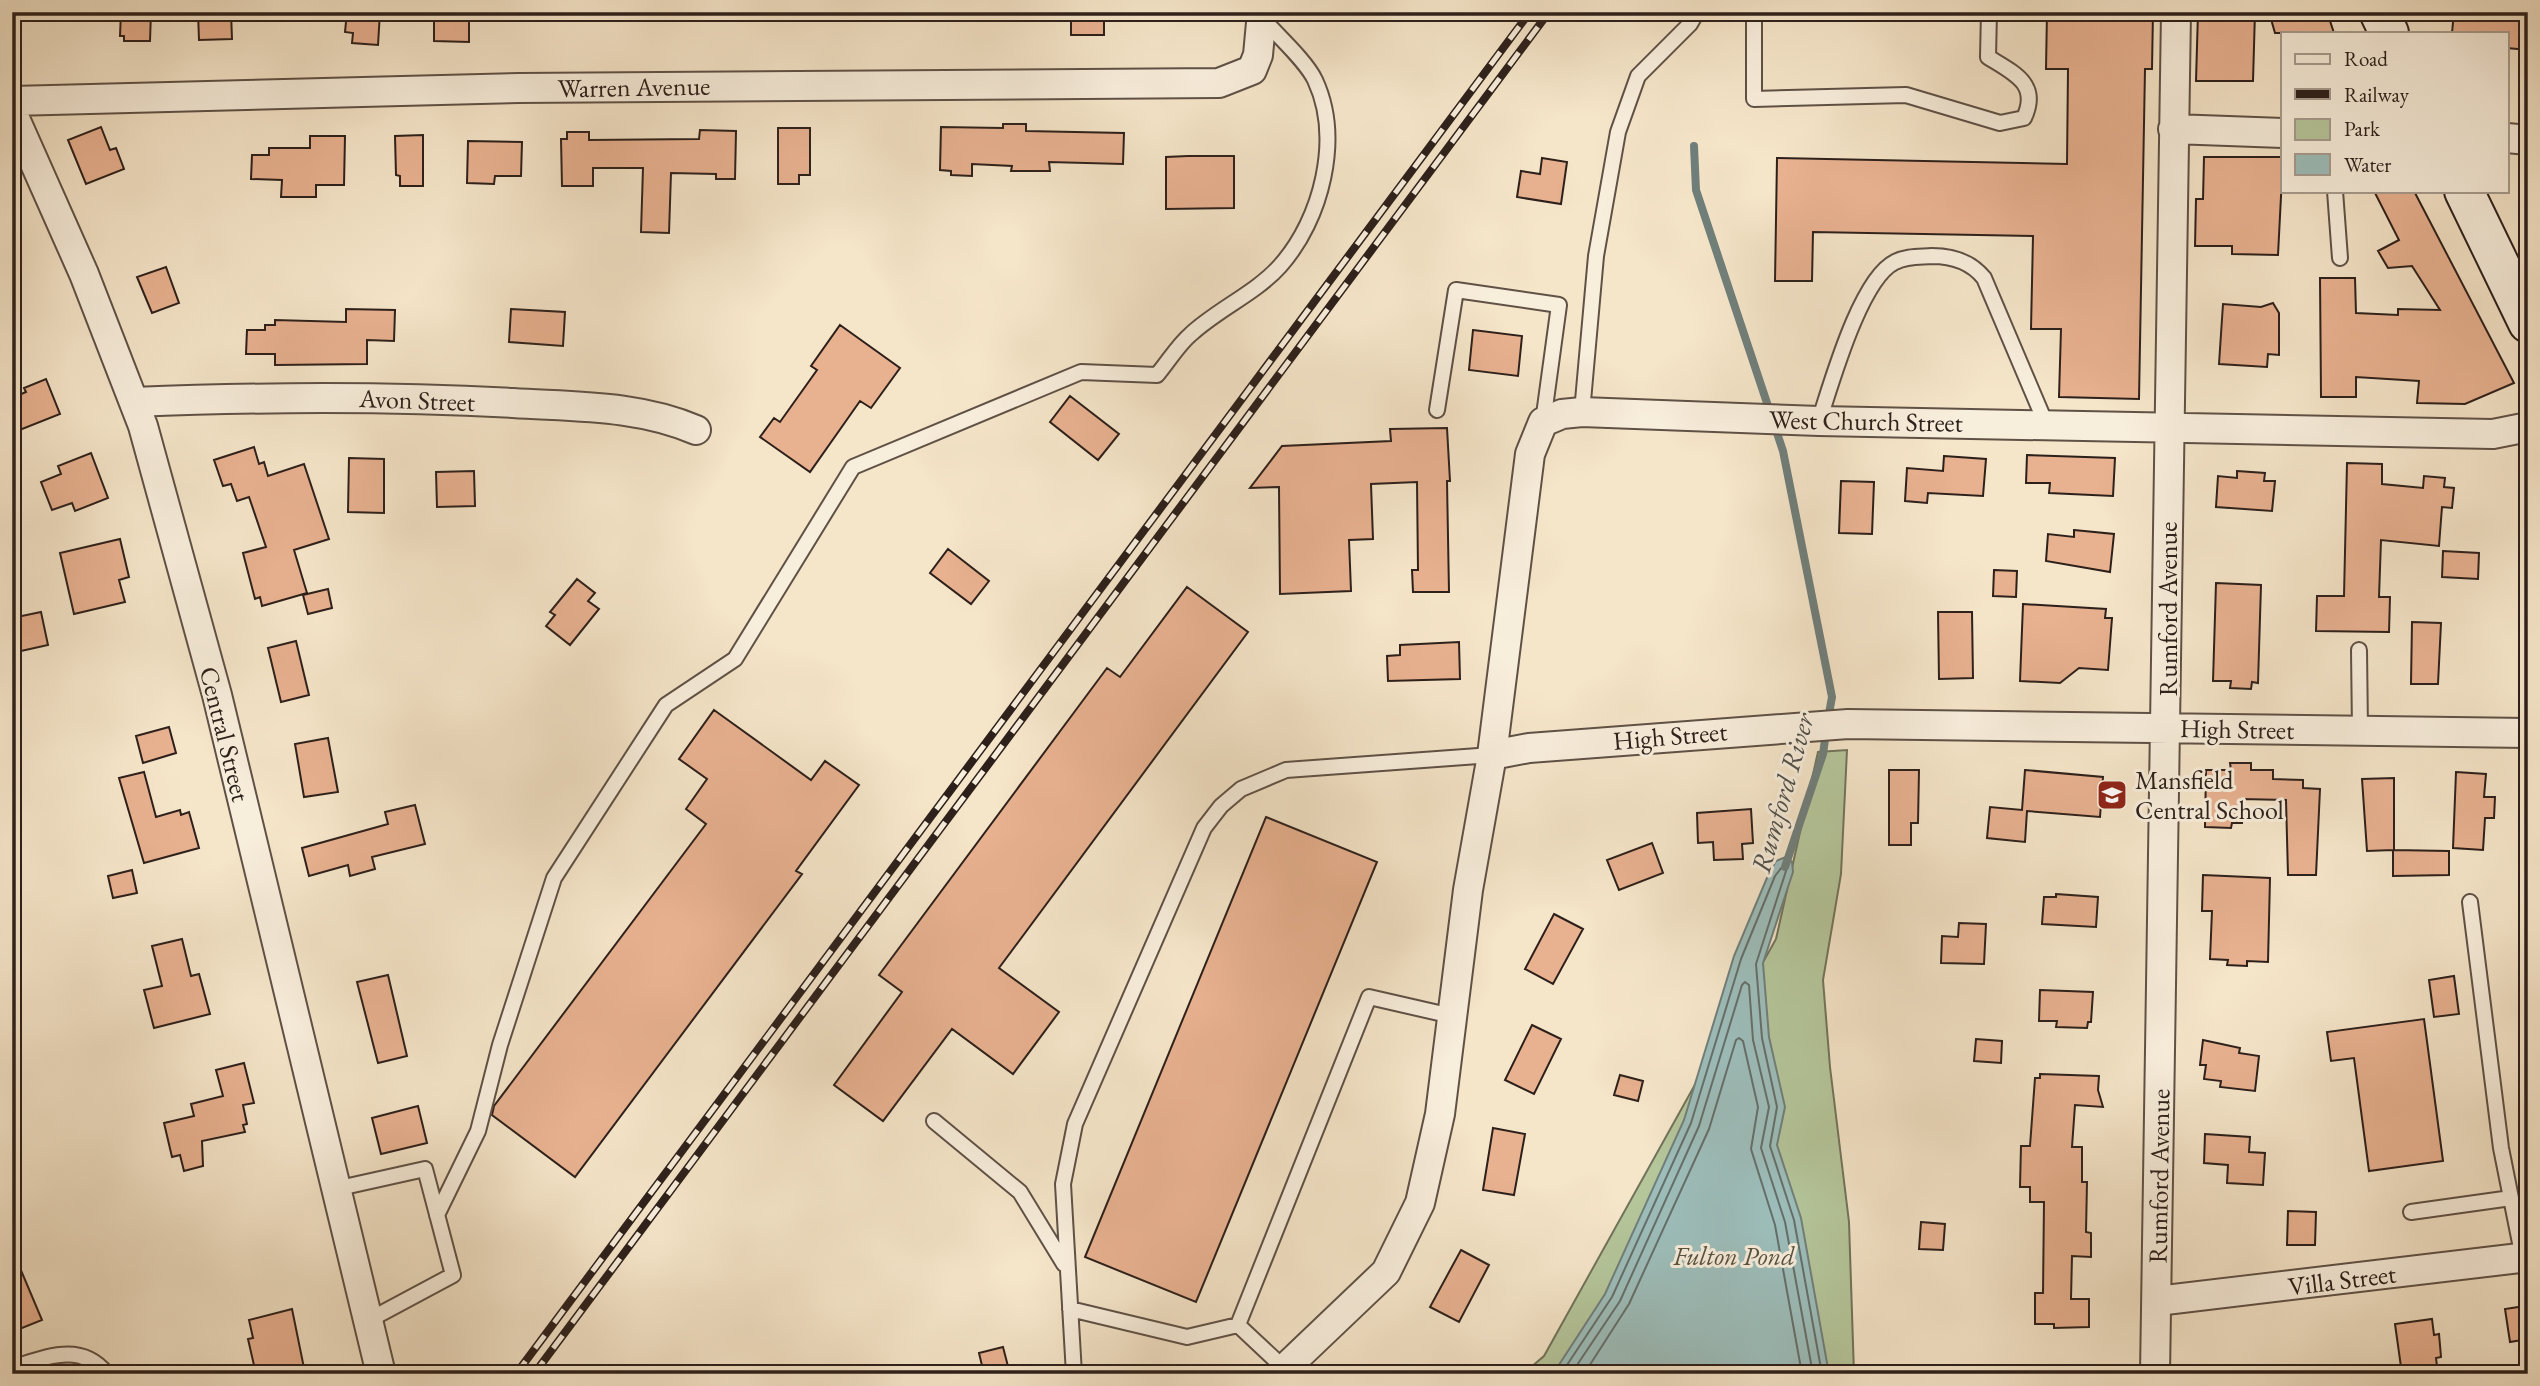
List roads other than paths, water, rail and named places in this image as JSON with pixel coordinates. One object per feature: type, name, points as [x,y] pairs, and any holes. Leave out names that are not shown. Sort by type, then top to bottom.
[{"type":"main road","points":[[2379,12],[2389,32]]},
{"type":"main road","points":[[2464,192],[2528,323]]},
{"type":"street","name":"Rumford Avenue","points":[[2155,1374],[2168,728],[2168,426],[2176,12]]},
{"type":"street","name":"Warren Avenue","points":[[12,101],[506,88],[1219,83],[1238,78],[1253,68],[1258,55],[1262,15]]},
{"type":"street","name":"Central Street","points":[[12,112],[84,274],[134,402],[217,695],[381,1374]]},
{"type":"street","points":[[2174,129],[2281,133]]},
{"type":"street","points":[[2508,138],[2528,140]]},
{"type":"street","name":"Avon Street","points":[[134,402],[280,396],[461,400],[622,410],[671,420],[696,430]]},
{"type":"street","name":"West Church Street","points":[[1543,422],[1562,414],[1582,412],[1811,420],[2493,434],[2528,427]]},
{"type":"street","points":[[1282,1371],[1386,1272],[1405,1239],[1420,1203],[1428,1174],[1468,890],[1492,755],[1530,454],[1543,422]]},
{"type":"street","name":"High Street","points":[[1492,755],[1529,748],[1848,724],[2528,733]]},
{"type":"street","name":"Villa Street","points":[[2157,1301],[2526,1258]]},
{"type":"lane","points":[[1582,412],[1596,256],[1618,132],[1638,76],[1690,24],[1697,12]]},
{"type":"lane","points":[[1754,12],[1754,99],[1906,95],[2000,123],[2024,118],[2030,104],[2027,86],[2017,75],[1988,57],[1989,12]]},
{"type":"lane","points":[[437,1215],[478,1130],[500,1045],[554,878],[667,705],[734,659],[853,467],[1080,372],[1157,376],[1190,334],[1280,267],[1302,234],[1319,190],[1329,148],[1326,116],[1314,79],[1262,15]]},
{"type":"lane","points":[[2335,192],[2340,258]]},
{"type":"lane","points":[[1811,420],[1854,319],[1880,275],[1893,263],[1910,257],[1937,256],[1958,259],[1975,267],[1984,278],[2046,424]]},
{"type":"lane","points":[[1437,410],[1457,290],[1559,305],[1543,422]]},
{"type":"lane","points":[[2359,650],[2360,730]]},
{"type":"lane","points":[[1074,1374],[1063,1184],[1075,1124],[1204,828],[1221,806],[1241,789],[1286,770],[1492,755]]},
{"type":"lane","points":[[2470,902],[2501,1148],[2526,1258]]},
{"type":"lane","points":[[1238,1325],[1368,998],[1452,1016]]},
{"type":"lane","points":[[934,1121],[1020,1192],[1066,1268]]},
{"type":"lane","points":[[335,1189],[425,1169],[453,1275],[369,1320]]},
{"type":"lane","points":[[2411,1212],[2511,1198]]},
{"type":"lane","points":[[1070,1309],[1187,1338],[1238,1325]]},
{"type":"lane","points":[[1238,1325],[1282,1371]]},
{"type":"lane","points":[[21,1364],[54,1354],[82,1354],[99,1364],[107,1374]]},
{"type":"water","name":"Fulton Pond","points":[[1786,857],[1792,862],[1793,872],[1763,963],[1769,1037],[1785,1107],[1777,1145],[1801,1218],[1829,1374],[1553,1374],[1605,1294],[1684,1120],[1734,956],[1769,873],[1776,861]]},
{"type":"waterway","name":"Rumford River","points":[[1694,146],[1696,190],[1783,451],[1832,697],[1828,719]]},
{"type":"waterway","name":"Rumford River","points":[[1785,867],[1823,754],[1826,732]]},
{"type":"railway","points":[[516,1374],[1530,12]]},
{"type":"railway","points":[[534,1374],[1549,12]]},
{"type":"place","name":"Mansfield Central School","points":[[2112,795]]}]
